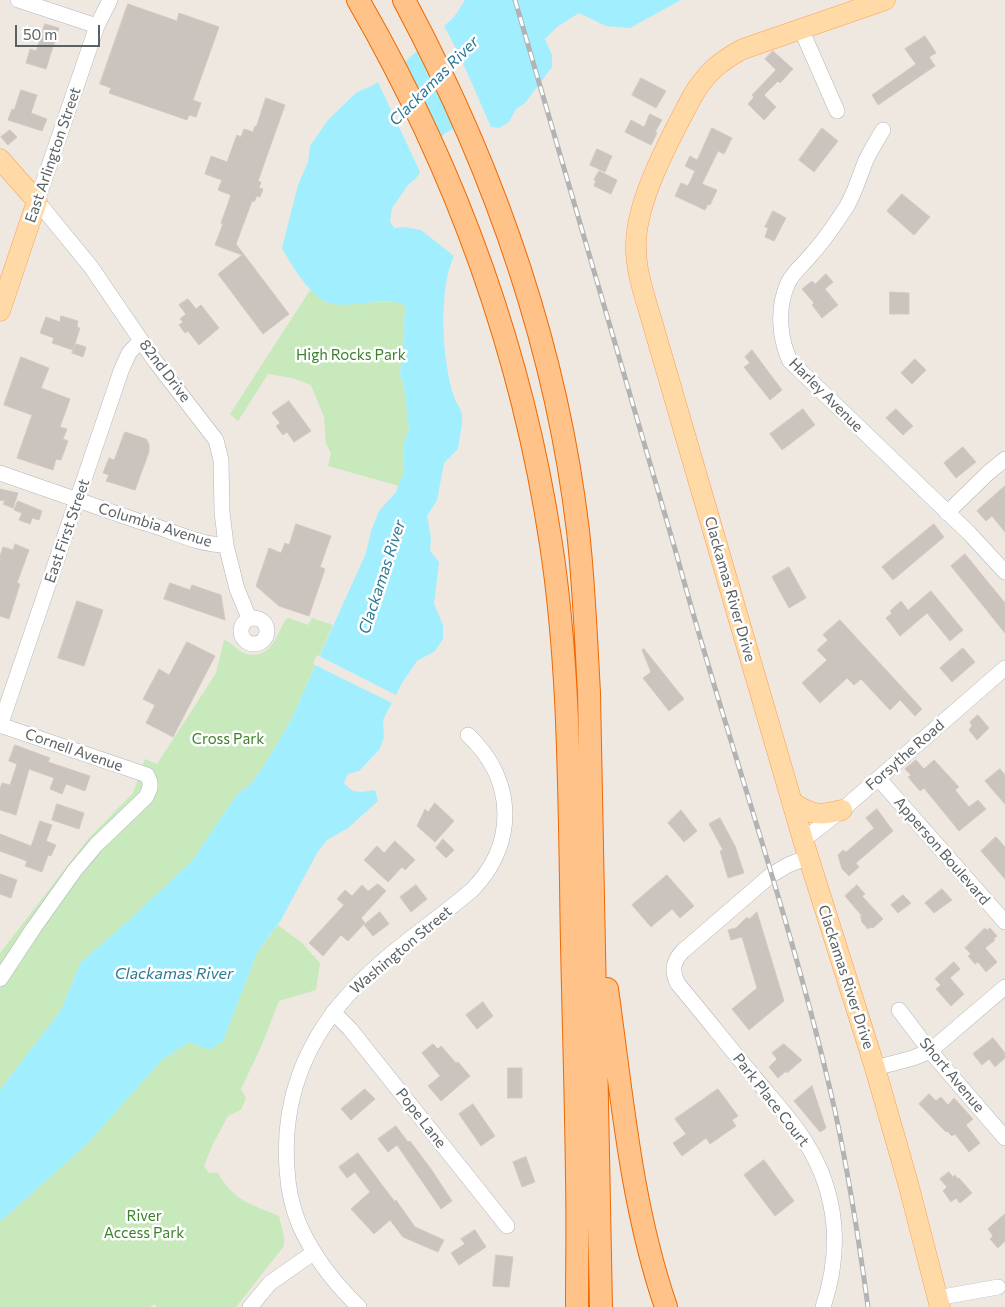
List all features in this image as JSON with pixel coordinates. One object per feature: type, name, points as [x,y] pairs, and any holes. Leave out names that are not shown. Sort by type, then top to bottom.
[{"type":"highway","points":[[358,0],[402,79],[429,134],[466,224],[493,301],[518,382],[532,442],[552,548],[563,655],[570,836],[577,1169],[577,1307]]},
{"type":"highway","points":[[404,0],[470,134],[519,266],[542,343],[570,474],[578,531],[589,692],[601,1307]]},
{"type":"highway","points":[[593,884],[639,1210],[654,1271],[666,1307]]},
{"type":"highway","points":[[569,1307],[577,1263]]},
{"type":"main road","name":"Clackamas River Drive","points":[[884,0],[743,49],[721,62],[705,76],[692,97],[654,176],[640,217],[636,242],[638,270],[643,292],[805,848],[875,1068],[908,1183],[938,1304]]},
{"type":"main road","name":"82nd Drive","points":[[0,159],[37,201]]},
{"type":"main road","name":"East Arlington Street","points":[[0,311],[37,201]]},
{"type":"main road","points":[[792,802],[806,811],[816,814],[827,814],[842,810]]},
{"type":"street","points":[[18,0],[97,26]]},
{"type":"street","name":"East Arlington Street","points":[[37,201],[97,26],[110,0]]},
{"type":"street","points":[[801,29],[837,111]]},
{"type":"street","name":"Harley Avenue","points":[[884,130],[866,161],[848,205],[820,245],[789,282],[783,300],[781,316],[785,350],[790,361],[970,534],[1005,572]]},
{"type":"street","name":"82nd Drive","points":[[37,201],[91,267],[154,361],[216,440],[221,460],[222,512],[226,545],[237,588],[249,618]]},
{"type":"street","name":"East First Street","points":[[0,726],[125,359],[141,340]]},
{"type":"street","points":[[947,513],[1005,459]]},
{"type":"street","name":"Columbia Avenue","points":[[0,473],[194,540],[211,545],[226,545]]},
{"type":"street","name":"Forsythe Road","points":[[674,968],[675,961],[683,951],[757,886],[780,870],[805,848],[842,810],[1005,668]]},
{"type":"street","name":"Cornell Avenue","points":[[0,726],[147,775],[150,782],[150,788],[146,797],[96,845],[75,870],[0,977]]},
{"type":"street","name":"Washington Street","points":[[358,1307],[341,1290],[313,1253],[299,1225],[293,1205],[287,1170],[287,1133],[290,1103],[299,1072],[313,1044],[333,1012],[349,993],[382,962],[472,890],[483,878],[495,858],[500,847],[505,824],[503,795],[498,776],[488,757],[468,735]]},
{"type":"street","name":"Apperson Boulevard","points":[[879,779],[1005,922]]},
{"type":"street","name":"Park Place Court","points":[[674,968],[678,984],[806,1142],[824,1179],[830,1200],[835,1238],[832,1279],[824,1307]]},
{"type":"street","points":[[875,1068],[914,1058],[930,1051],[1005,987]]},
{"type":"street","name":"Short Avenue","points":[[899,1010],[930,1051],[1005,1138]]},
{"type":"street","name":"Pope Lane","points":[[333,1012],[356,1036],[507,1226]]},
{"type":"street","points":[[250,1307],[270,1283],[313,1253]]},
{"type":"street","points":[[938,1304],[998,1287]]},
{"type":"green space","name":"High Rocks Park","points":[[310,290],[327,303],[345,304],[396,301],[405,306],[400,374],[404,386],[409,428],[404,444],[403,474],[399,486],[328,466],[331,453],[326,444],[324,417],[311,385],[292,378],[268,374],[238,421],[230,414]]},
{"type":"green space","name":"Cross Park","points":[[289,618],[308,625],[312,618],[333,625],[290,722],[263,767],[250,785],[237,794],[192,861],[125,924],[81,962],[61,1010],[0,1090],[0,953],[88,839],[133,793],[145,759],[157,764],[216,673],[224,640],[244,653],[260,654],[271,646],[286,619]]},
{"type":"green space","name":"River Access Park","points":[[278,925],[302,943],[320,963],[316,990],[279,1001],[261,1047],[241,1089],[246,1098],[241,1110],[228,1116],[204,1166],[209,1173],[218,1173],[230,1190],[237,1196],[279,1216],[284,1246],[236,1307],[157,1307],[154,1304],[150,1307],[0,1307],[0,1222],[86,1145],[162,1060],[189,1042],[209,1050],[223,1041],[257,953]]},
{"type":"water","name":"Clackamas River","points":[[465,0],[681,0],[630,28],[606,26],[579,13],[557,27],[545,39],[552,55],[552,67],[525,103],[516,109],[509,122],[499,128],[465,122],[444,134],[417,177],[408,185],[392,208],[390,221],[394,228],[403,227],[421,230],[454,256],[446,287],[443,326],[450,382],[454,397],[462,414],[462,423],[458,449],[444,463],[437,500],[427,516],[431,538],[430,551],[439,562],[434,604],[443,625],[443,639],[435,651],[417,661],[402,683],[383,720],[384,738],[379,750],[359,771],[348,774],[344,783],[354,791],[375,790],[378,801],[348,828],[327,840],[317,853],[281,920],[257,953],[223,1041],[209,1050],[189,1042],[162,1060],[86,1145],[0,1222],[0,1090],[61,1010],[81,962],[125,924],[192,861],[237,794],[250,785],[263,767],[290,722],[366,553],[371,531],[379,511],[396,492],[403,474],[404,444],[409,428],[404,386],[400,374],[405,306],[391,301],[340,305],[322,300],[308,287],[282,248],[298,185],[308,162],[310,146],[328,120],[357,92],[372,86],[405,62],[454,17]]},
{"type":"pier","points":[[443,24],[458,52],[492,129],[466,125],[418,47]]},
{"type":"pier","points":[[403,61],[442,140],[421,174],[377,80]]},
{"type":"pier","points":[[317,655],[398,696],[394,704],[313,664]]},
{"type":"building","points":[[128,4],[177,21],[179,13],[219,27],[193,100],[201,103],[196,117],[189,115],[187,120],[109,93],[111,88],[100,84]]},
{"type":"building","points":[[45,24],[59,28],[46,69],[26,63],[30,49],[36,51]]},
{"type":"building","points":[[925,36],[936,53],[929,57],[935,66],[878,105],[872,95],[916,64],[905,49]]},
{"type":"building","points":[[773,51],[793,69],[780,83],[778,81],[764,95],[776,107],[764,120],[748,104],[754,97],[752,95],[776,70],[765,59]]},
{"type":"building","points":[[641,78],[666,91],[656,108],[632,95]]},
{"type":"building","points":[[21,90],[37,95],[31,113],[47,119],[42,131],[8,120],[12,109],[14,110]]},
{"type":"building","points":[[266,98],[285,105],[258,181],[261,182],[259,188],[263,189],[260,197],[257,196],[254,202],[252,201],[236,244],[289,314],[263,334],[218,274],[242,255],[215,245],[231,195],[218,190],[222,180],[205,174],[211,156],[227,162],[237,135],[241,137],[244,129],[253,132]]},
{"type":"building","points":[[650,114],[662,120],[655,132],[657,133],[651,145],[625,132],[631,120],[644,127]]},
{"type":"building","points":[[712,128],[732,138],[724,154],[718,151],[702,184],[717,190],[710,205],[708,204],[705,210],[675,196],[681,183],[688,186],[695,171],[685,166],[690,156],[697,160]]},
{"type":"building","points":[[822,128],[838,141],[814,172],[799,160]]},
{"type":"building","points":[[10,130],[17,137],[8,145],[1,137]]},
{"type":"building","points":[[597,149],[612,156],[605,172],[590,165]]},
{"type":"building","points":[[599,171],[617,180],[611,194],[594,186],[596,181],[594,180]]},
{"type":"building","points":[[902,194],[930,217],[914,235],[887,211]]},
{"type":"building","points":[[773,211],[786,218],[774,241],[765,237],[768,228],[765,227]]},
{"type":"building","points":[[826,274],[833,282],[825,289],[838,305],[822,318],[812,305],[814,303],[802,289],[812,281],[815,284]]},
{"type":"building","points":[[890,292],[909,293],[909,314],[890,314]]},
{"type":"building","points":[[188,299],[196,309],[201,305],[219,328],[199,345],[188,331],[185,333],[179,325],[183,322],[180,319],[186,314],[179,305]]},
{"type":"building","points":[[61,316],[78,321],[77,327],[80,328],[73,350],[52,343],[54,338],[40,333],[46,317],[60,322]]},
{"type":"building","points":[[76,344],[86,347],[83,357],[72,353]]},
{"type":"building","points":[[752,350],[782,390],[770,400],[744,367],[750,363],[745,357]]},
{"type":"building","points":[[21,357],[49,368],[41,388],[70,399],[60,427],[67,429],[63,439],[68,441],[61,460],[56,459],[53,470],[17,458],[32,415],[4,405]]},
{"type":"building","points":[[915,359],[926,370],[912,384],[901,373]]},
{"type":"building","points":[[289,401],[311,431],[294,442],[287,432],[283,435],[276,426],[280,423],[272,413]]},
{"type":"building","points":[[803,409],[815,425],[782,450],[770,434]]},
{"type":"building","points":[[896,409],[913,426],[903,435],[886,418]]},
{"type":"building","points":[[125,432],[146,439],[149,444],[149,452],[135,490],[106,481],[109,475],[103,473],[109,458],[114,460]]},
{"type":"building","points":[[963,447],[976,462],[956,478],[944,463]]},
{"type":"building","points":[[1005,486],[1005,532],[992,516],[986,521],[977,511]]},
{"type":"building","points":[[0,489],[18,493],[13,508],[3,504],[5,501],[0,500]]},
{"type":"building","points":[[18,501],[42,511],[39,520],[32,518],[30,524],[19,520],[22,513],[14,510]]},
{"type":"building","points":[[296,524],[331,536],[320,567],[325,569],[309,616],[279,606],[256,586],[269,548],[281,553],[285,543],[289,545]]},
{"type":"building","points":[[934,524],[944,537],[893,580],[882,567]]},
{"type":"building","points":[[15,544],[29,550],[17,583],[20,584],[9,619],[0,616],[0,556],[3,547],[13,550]]},
{"type":"building","points":[[965,554],[1005,603],[1005,633],[951,566]]},
{"type":"building","points":[[789,567],[806,598],[789,608],[772,577]]},
{"type":"building","points":[[170,583],[190,590],[192,585],[221,595],[225,620],[164,599]]},
{"type":"building","points":[[931,591],[963,630],[950,641],[927,613],[900,636],[886,618],[892,613],[890,611],[901,601],[908,610]]},
{"type":"building","points":[[77,601],[103,610],[84,666],[58,658]]},
{"type":"building","points":[[840,620],[922,709],[915,716],[900,700],[890,710],[861,679],[854,685],[847,678],[820,703],[802,683],[827,660],[817,650],[828,640],[823,635]]},
{"type":"building","points":[[187,642],[215,656],[173,737],[146,723],[155,705],[143,699],[159,669],[169,675]]},
{"type":"building","points":[[963,648],[975,662],[952,682],[940,668]]},
{"type":"building","points":[[644,649],[684,699],[669,711],[643,678],[651,672],[642,650]]},
{"type":"building","points":[[978,715],[989,728],[977,740],[969,730],[972,726],[970,722]]},
{"type":"building","points":[[15,745],[50,758],[48,762],[90,776],[85,791],[66,784],[62,794],[50,789],[54,778],[29,769],[16,815],[0,810],[0,789],[2,783],[10,785],[17,764],[9,761]]},
{"type":"building","points":[[916,760],[924,769],[934,760],[959,787],[955,790],[969,807],[978,800],[986,809],[959,831],[924,788],[920,791],[908,777],[911,775],[905,769]]},
{"type":"building","points":[[1000,769],[1005,775],[1005,804],[985,781]]},
{"type":"building","points":[[435,803],[454,821],[435,842],[417,826],[425,809],[428,812]]},
{"type":"building","points":[[57,804],[84,813],[79,829],[52,820]]},
{"type":"building","points":[[877,809],[893,831],[856,863],[859,867],[849,876],[842,869],[838,855],[843,850],[846,852],[874,828],[866,818]]},
{"type":"building","points":[[681,810],[697,831],[684,842],[668,823]]},
{"type":"building","points":[[720,818],[735,846],[744,873],[728,878],[720,851],[723,850],[709,824]]},
{"type":"building","points":[[40,821],[52,825],[46,841],[56,845],[51,856],[48,855],[42,872],[25,866],[27,861],[0,851],[0,834],[31,846]]},
{"type":"building","points":[[996,837],[1005,847],[1005,879],[981,851]]},
{"type":"building","points":[[443,839],[454,850],[446,858],[436,848]]},
{"type":"building","points":[[395,841],[415,860],[405,870],[402,867],[388,882],[364,860],[377,846],[384,853]]},
{"type":"building","points":[[0,874],[17,880],[11,898],[0,894]]},
{"type":"building","points":[[667,875],[694,906],[680,918],[672,909],[651,927],[632,905]]},
{"type":"building","points":[[378,884],[386,891],[361,918],[365,923],[348,941],[341,935],[323,956],[309,943],[344,905],[337,899],[345,890],[352,896],[362,885],[368,891]]},
{"type":"building","points":[[416,885],[427,899],[411,912],[400,897]]},
{"type":"building","points":[[857,885],[865,894],[862,896],[883,919],[873,928],[868,929],[861,921],[860,917],[862,916],[845,896]]},
{"type":"building","points":[[942,889],[952,900],[934,913],[925,903]]},
{"type":"building","points":[[903,895],[911,903],[898,913],[891,905]]},
{"type":"building","points":[[380,912],[389,924],[373,936],[364,925]]},
{"type":"building","points":[[757,912],[784,1001],[749,1030],[732,1009],[757,988],[742,937],[731,940],[728,930],[736,928],[747,917],[749,919]]},
{"type":"building","points":[[985,928],[987,930],[990,928],[997,936],[985,948],[997,962],[986,972],[978,962],[975,964],[968,956],[971,954],[965,948]]},
{"type":"building","points":[[954,962],[960,969],[950,978],[964,994],[951,1006],[936,989],[941,985],[935,979]]},
{"type":"building","points":[[483,1002],[493,1016],[477,1029],[466,1015]]},
{"type":"building","points":[[993,1038],[1005,1053],[1005,1058],[995,1067],[989,1059],[982,1065],[973,1054]]},
{"type":"building","points":[[433,1044],[438,1049],[441,1046],[470,1076],[441,1101],[428,1086],[440,1076],[422,1053]]},
{"type":"building","points":[[784,1044],[802,1060],[778,1078],[769,1067],[777,1059],[772,1053]]},
{"type":"building","points":[[508,1068],[522,1068],[522,1098],[508,1098]]},
{"type":"building","points":[[812,1086],[826,1128],[820,1132],[794,1101]]},
{"type":"building","points":[[365,1089],[375,1099],[351,1120],[341,1109]]},
{"type":"building","points":[[718,1089],[738,1116],[732,1120],[736,1126],[710,1144],[706,1138],[682,1156],[673,1143],[686,1134],[675,1119]]},
{"type":"building","points":[[929,1094],[936,1101],[941,1097],[948,1105],[954,1098],[973,1119],[966,1125],[980,1143],[969,1152],[955,1134],[952,1136],[946,1132],[919,1104]]},
{"type":"building","points":[[473,1104],[495,1136],[481,1146],[459,1114]]},
{"type":"building","points":[[396,1126],[431,1169],[452,1201],[441,1209],[397,1145],[388,1152],[378,1139]]},
{"type":"building","points":[[358,1153],[415,1227],[444,1240],[438,1252],[403,1237],[390,1220],[374,1234],[351,1209],[370,1192],[355,1172],[347,1178],[339,1167]]},
{"type":"building","points":[[526,1157],[535,1182],[522,1187],[513,1162]]},
{"type":"building","points":[[764,1160],[794,1201],[775,1216],[744,1175]]},
{"type":"building","points":[[949,1172],[953,1177],[955,1175],[959,1178],[972,1193],[960,1203],[956,1198],[951,1202],[943,1191],[947,1187],[940,1179]]},
{"type":"building","points":[[1005,1214],[1005,1241],[998,1248],[990,1239],[993,1236],[988,1229]]},
{"type":"building","points":[[475,1230],[486,1247],[459,1265],[451,1253],[465,1244],[461,1239]]},
{"type":"building","points":[[496,1255],[513,1257],[509,1287],[493,1286]]},
{"type":"railway","points":[[515,0],[696,625],[800,971],[840,1135],[868,1307]]}]
